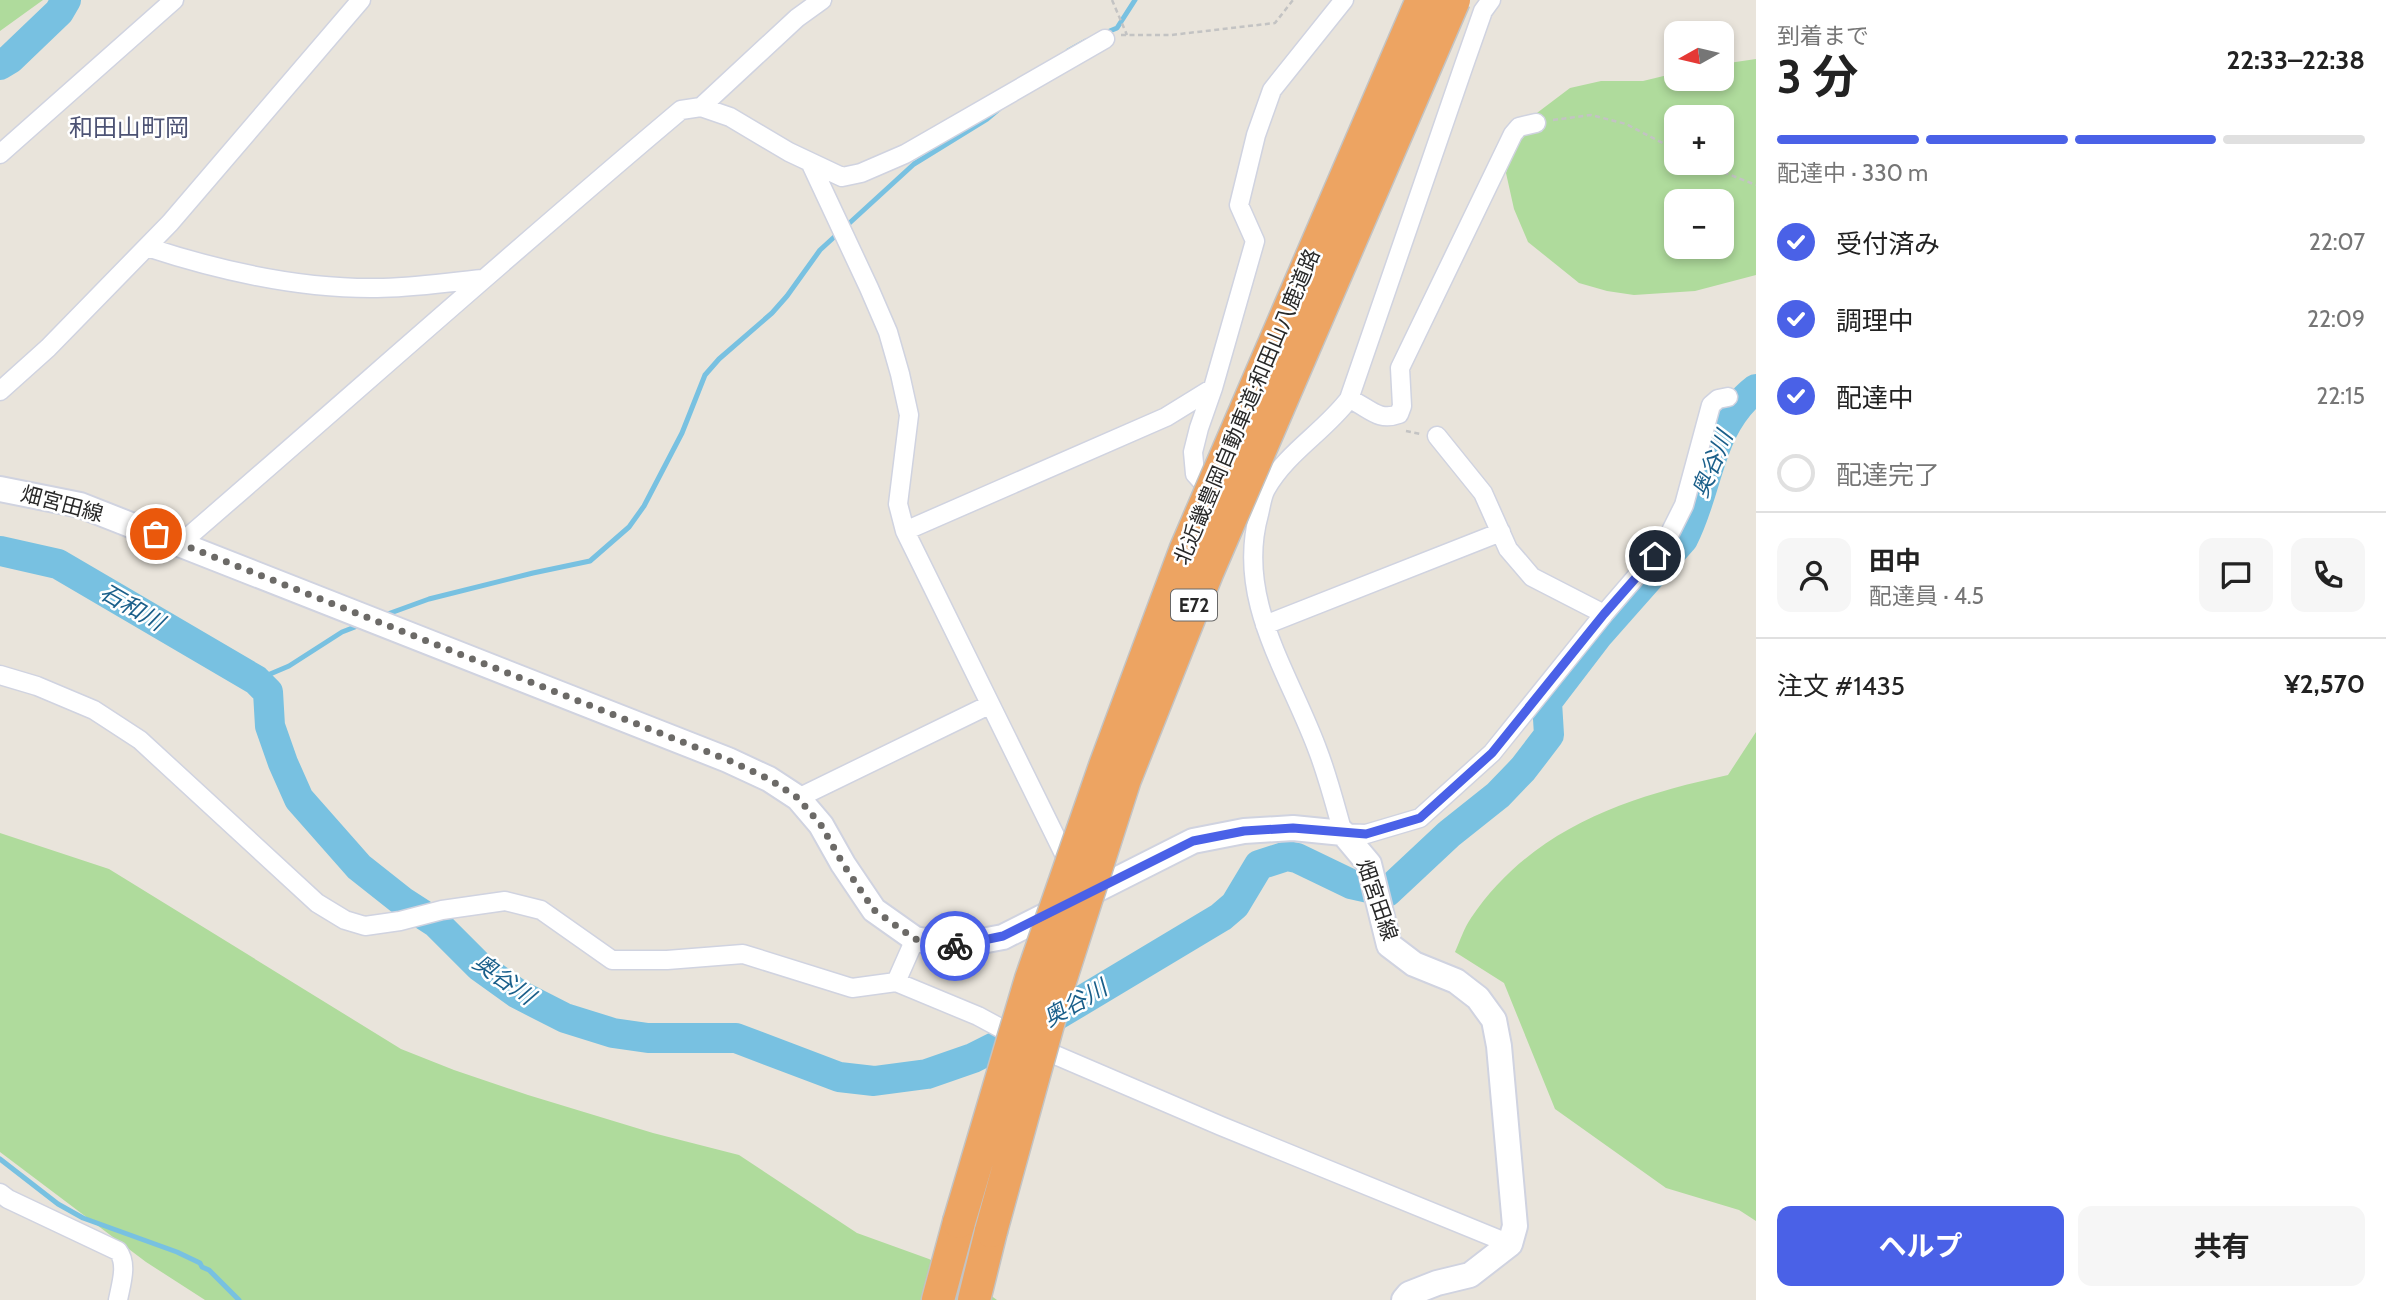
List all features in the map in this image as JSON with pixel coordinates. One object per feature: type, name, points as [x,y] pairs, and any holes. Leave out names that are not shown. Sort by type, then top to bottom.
[{"type":"highway","name":"北近畿豊岡自動車道;和田山八鹿道路","points":[[938,1300],[1031,979],[1105,766],[1185,551],[1422,0]]},
{"type":"highway","name":"北近畿豊岡自動車道;和田山八鹿道路","points":[[974,1300],[1059,984],[1125,779],[1207,573],[1454,0]]},
{"type":"main road","name":"畑宮田線","points":[[0,489],[80,505],[181,543],[728,760],[769,779],[798,798],[821,825],[874,910],[915,939],[955,946],[1003,936],[1193,841],[1256,830],[1293,828],[1343,832],[1369,864],[1389,945],[1414,964],[1456,981],[1478,998],[1494,1020],[1499,1046],[1515,1226],[1510,1244]]},
{"type":"main road","points":[[1404,1300],[1409,1294],[1437,1283],[1470,1275],[1510,1244]]},
{"type":"street","points":[[0,154],[174,0]]},
{"type":"street","points":[[0,391],[48,348],[170,223],[361,0]]},
{"type":"street","points":[[701,107],[797,18],[822,0]]},
{"type":"street","points":[[1253,535],[1195,474],[1193,452],[1255,242],[1239,205],[1256,135],[1272,90],[1344,0]]},
{"type":"street","points":[[1491,0],[1483,11],[1349,399],[1337,415],[1288,458],[1265,490],[1253,535],[1252,574],[1265,625],[1318,751],[1343,832],[1366,834],[1420,818],[1492,753],[1665,543],[1684,505],[1711,405],[1718,398],[1728,397]]},
{"type":"street","points":[[181,543],[681,110],[701,107],[730,117],[789,152],[842,177],[861,173],[905,153],[1105,39]]},
{"type":"street","points":[[1349,399],[1379,417],[1399,414],[1402,406],[1400,368],[1513,134],[1519,127],[1535,122]]},
{"type":"street","points":[[810,162],[888,332],[900,374],[909,415],[898,504],[905,531],[1085,896]]},
{"type":"street","points":[[147,247],[198,264],[322,287],[378,288],[483,279]]},
{"type":"street","points":[[905,531],[1166,417],[1213,388]]},
{"type":"street","points":[[1437,436],[1483,493],[1507,549],[1532,578],[1604,614]]},
{"type":"street","points":[[1265,625],[1501,532]]},
{"type":"street","points":[[0,675],[37,686],[94,710],[140,740],[317,903],[345,920],[365,926],[400,921],[442,910],[505,901],[541,910],[612,960],[667,960],[743,954],[852,988],[896,982],[978,1016],[1032,1045],[1196,1115],[1510,1244]]},
{"type":"street","points":[[798,798],[989,705]]},
{"type":"street","points":[[896,982],[915,939]]},
{"type":"street","points":[[0,1193],[118,1251],[123,1257],[123,1266],[118,1300]]},
{"type":"path","points":[[1112,0],[1127,35],[1171,34],[1275,23],[1293,0]]},
{"type":"path","points":[[1535,122],[1591,115],[1626,124],[1664,144]]},
{"type":"path","points":[[1732,175],[1756,184]]},
{"type":"path","points":[[1390,417],[1395,426],[1404,431],[1437,436]]},
{"type":"green space","points":[[0,0],[43,0],[0,31]]},
{"type":"green space","points":[[1756,59],[1756,275],[1695,291],[1634,295],[1579,283],[1528,242],[1514,209],[1506,173],[1513,146],[1525,122],[1570,88],[1601,81],[1643,81],[1664,76],[1664,91],[1734,91],[1734,62]]},
{"type":"green space","points":[[1756,732],[1756,1221],[1739,1210],[1666,1188],[1555,1109],[1504,983],[1455,952],[1471,918],[1495,887],[1552,839],[1618,806],[1728,775]]},
{"type":"green space","points":[[0,833],[109,869],[401,1049],[528,1095],[653,1133],[739,1155],[857,1233],[929,1259],[972,1282],[997,1300],[205,1300],[146,1262],[0,1152]]},
{"type":"waterway","points":[[0,65],[10,59],[59,12],[66,0]]},
{"type":"waterway","points":[[1105,33],[1117,28],[1135,0]]},
{"type":"waterway","points":[[1068,51],[1086,41]]},
{"type":"waterway","points":[[385,615],[429,599],[590,561],[629,527],[644,506],[682,433],[705,375],[719,359],[772,313],[820,250],[914,164],[999,109]]},
{"type":"waterway","name":"奥谷川","points":[[0,551],[58,564],[256,680],[268,692],[270,726],[299,799],[359,867],[402,901],[436,923],[479,966],[518,994],[565,1018],[613,1033],[648,1038],[736,1038],[839,1077],[874,1081],[927,1074],[973,1058],[1054,1017],[1221,917],[1235,905],[1259,865],[1287,856],[1297,858],[1351,884],[1387,892],[1449,834],[1498,795],[1523,769],[1549,735],[1547,702],[1599,634],[1683,539],[1692,520],[1711,459],[1728,421],[1740,404],[1756,389]]},
{"type":"waterway","points":[[256,680],[289,666],[342,632],[360,625]]},
{"type":"waterway","points":[[0,1159],[58,1204],[83,1218],[200,1263],[239,1300]]},
{"type":"way so far","points":[[156,534],[728,760],[769,779],[798,798],[821,825],[874,910],[915,939],[955,946]]},
{"type":"district","name":"和田山町岡","points":[[129,128]]},
{"type":"route","points":[[955,946],[1003,936],[1193,841],[1244,831],[1293,828],[1366,834],[1420,818],[1492,753],[1604,614],[1655,556]]},
{"type":"water label","name":"石和川","points":[[132,607]]}]
